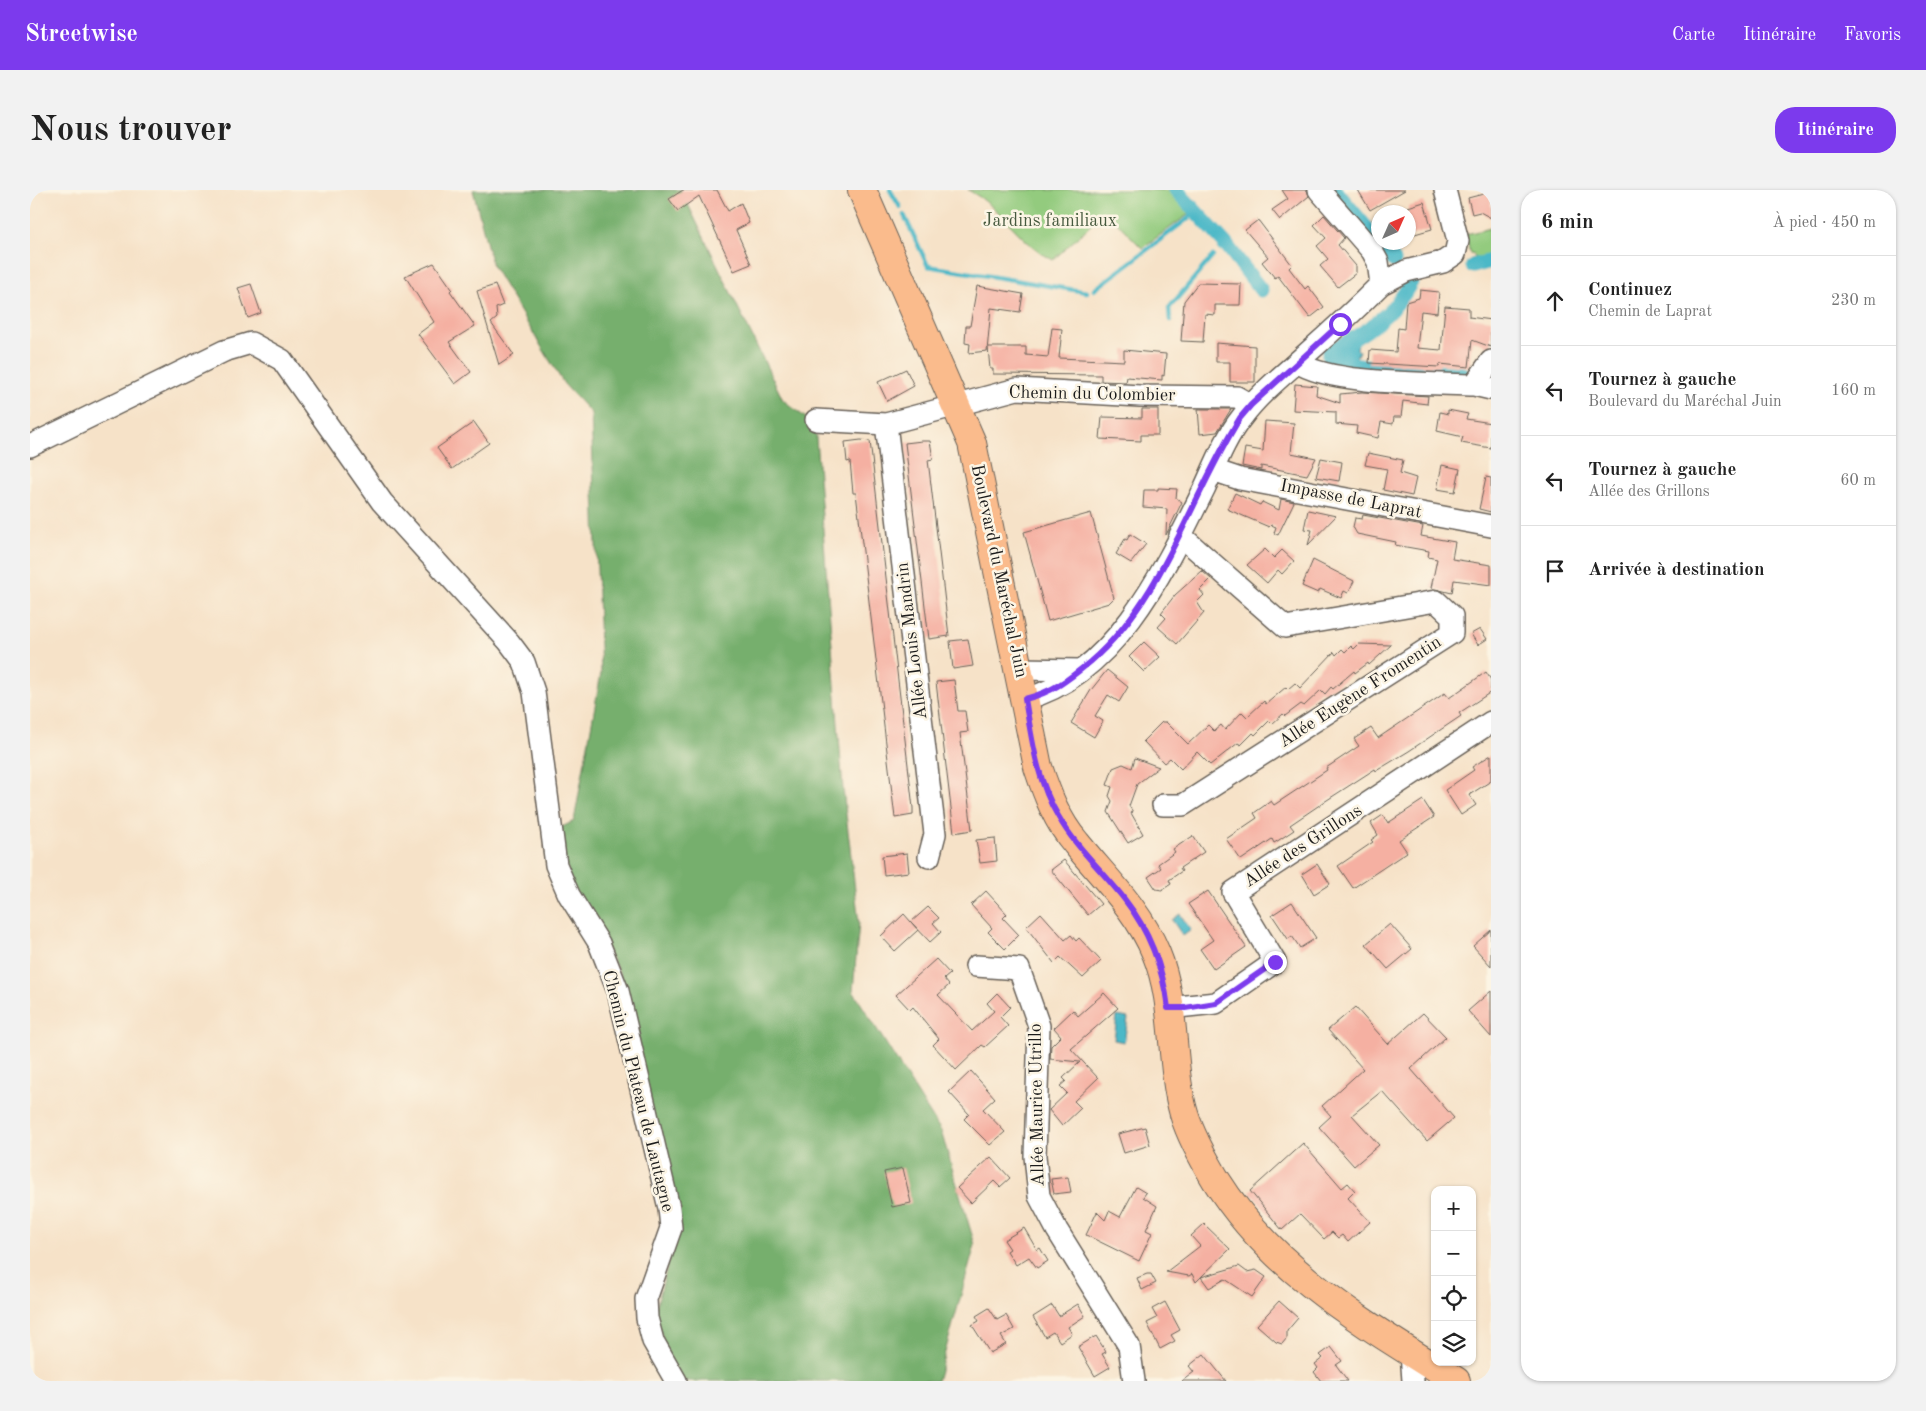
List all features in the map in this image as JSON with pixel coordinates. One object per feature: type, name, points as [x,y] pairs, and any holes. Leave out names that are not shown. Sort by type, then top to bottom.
[{"type":"main road","name":"Boulevard du Maréchal Juin","points":[[862,190],[972,443],[1038,767],[1047,794],[1057,816],[1075,843],[1125,900],[1142,924],[1156,954],[1165,982],[1174,1069],[1184,1115],[1206,1164],[1240,1216],[1258,1237],[1303,1279],[1456,1381]]},
{"type":"street","points":[[1319,190],[1372,251],[1378,262],[1394,277]]},
{"type":"street","points":[[1025,699],[1041,695],[1066,683],[1118,634],[1134,614],[1180,535],[1231,433],[1251,405],[1394,277],[1443,262],[1455,254],[1458,241],[1445,190]]},
{"type":"street","name":"Chemin du Plateau de Lautagne","points":[[30,446],[224,351],[251,343],[282,360],[382,502],[509,642],[524,662],[534,692],[556,865],[569,895],[599,943],[618,990],[669,1208],[671,1228],[646,1299],[647,1318],[654,1341],[676,1381]]},
{"type":"street","points":[[1297,362],[1306,368],[1347,378],[1482,387],[1491,361]]},
{"type":"street","name":"Chemin du Colombier","points":[[816,420],[886,424],[1016,389],[1140,396],[1237,397],[1251,405]]},
{"type":"street","name":"Allée Louis Mandrin","points":[[886,424],[935,834],[929,857]]},
{"type":"street","name":"Impasse de Laprat","points":[[1213,470],[1240,478],[1491,526]]},
{"type":"street","name":"Allée Eugène Fromentin","points":[[1163,805],[1183,805],[1452,633],[1452,616],[1436,601],[1285,627],[1180,535]]},
{"type":"street","points":[[1019,669],[1080,670]]},
{"type":"street","name":"Allée des Grillons","points":[[1168,1008],[1185,1008],[1216,1003],[1275,962],[1233,892],[1491,722]]},
{"type":"street","name":"Allée Maurice Utrillo","points":[[976,966],[1019,969],[1039,1026],[1035,1156],[1039,1196],[1057,1230],[1129,1346],[1134,1381]]},
{"type":"street","points":[[1411,1352],[1413,1381]]},
{"type":"green space","points":[[473,190],[681,190],[783,400],[815,425],[843,789],[859,923],[853,991],[941,1131],[975,1245],[937,1381],[682,1381],[667,1354],[655,1312],[673,1245],[620,974],[570,881],[558,829],[574,821],[601,673],[591,413],[564,384],[492,265]]},
{"type":"green space","name":"Jardins familiaux","points":[[968,190],[1179,190],[1196,209],[1142,248],[1106,211],[1053,260],[1031,245],[991,206]]},
{"type":"green space","points":[[1491,228],[1491,260],[1472,265],[1471,259],[1475,258],[1473,253],[1470,254],[1466,234]]},
{"type":"water","points":[[1344,337],[1348,341],[1353,337],[1358,342],[1357,349],[1359,351],[1354,362],[1330,359],[1332,357],[1327,351]]},
{"type":"water","points":[[1180,914],[1191,930],[1183,936],[1172,920]]},
{"type":"water","points":[[1117,1016],[1128,1018],[1124,1042],[1114,1040]]},
{"type":"building","points":[[683,190],[717,190],[728,211],[741,203],[749,223],[736,230],[751,264],[734,271],[699,196],[678,211],[669,199]]},
{"type":"building","points":[[1282,190],[1307,190],[1309,196],[1280,220],[1272,210],[1288,199]]},
{"type":"building","points":[[1358,190],[1405,190],[1379,205],[1371,205],[1370,210]]},
{"type":"building","points":[[1491,192],[1491,218],[1480,212],[1472,214],[1468,198]]},
{"type":"building","points":[[1424,202],[1432,229],[1416,234],[1416,205],[1414,205]]},
{"type":"building","points":[[1324,215],[1344,238],[1338,245],[1356,266],[1356,273],[1338,287],[1320,266],[1328,259],[1317,246],[1326,238],[1314,225]]},
{"type":"building","points":[[1258,220],[1292,265],[1289,268],[1305,289],[1308,286],[1324,307],[1310,318],[1278,276],[1275,278],[1262,262],[1268,257],[1245,230]]},
{"type":"building","points":[[434,263],[452,289],[450,291],[475,326],[449,342],[471,372],[455,384],[418,334],[434,322],[405,276]]},
{"type":"building","points":[[1198,283],[1241,284],[1240,305],[1215,305],[1215,315],[1205,314],[1203,342],[1181,341],[1184,301]]},
{"type":"building","points":[[251,284],[261,313],[248,318],[238,288]]},
{"type":"building","points":[[495,285],[503,305],[496,308],[497,318],[491,323],[514,355],[499,365],[477,291]]},
{"type":"building","points":[[977,286],[1023,294],[1020,312],[991,308],[987,351],[969,353],[970,344],[965,343],[966,326],[970,326]]},
{"type":"building","points":[[1420,290],[1439,292],[1437,313],[1421,311],[1417,348],[1441,350],[1445,306],[1469,308],[1469,317],[1491,320],[1491,347],[1472,340],[1469,367],[1440,364],[1439,367],[1369,363],[1370,350],[1396,352],[1398,328],[1404,329],[1406,302],[1419,298]]},
{"type":"building","points":[[1052,328],[1062,329],[1059,358],[1124,361],[1124,350],[1166,354],[1164,376],[1162,375],[1162,380],[1127,377],[1126,382],[1101,381],[1101,375],[993,374],[993,369],[990,369],[988,347],[1026,347],[1026,355],[1048,357]]},
{"type":"building","points":[[1216,343],[1255,346],[1255,382],[1230,382],[1230,362],[1216,362]]},
{"type":"building","points":[[906,369],[914,386],[887,401],[878,382]]},
{"type":"building","points":[[1295,384],[1317,386],[1316,395],[1340,403],[1340,394],[1362,392],[1428,396],[1427,404],[1403,401],[1401,417],[1394,417],[1393,424],[1381,422],[1378,438],[1356,433],[1357,426],[1336,424],[1336,412],[1293,410]]},
{"type":"building","points":[[1142,409],[1158,409],[1158,435],[1141,435],[1141,441],[1100,439],[1102,417],[1142,418]]},
{"type":"building","points":[[1198,409],[1231,409],[1217,432],[1200,434]]},
{"type":"building","points":[[1448,410],[1468,414],[1466,419],[1491,423],[1491,448],[1461,443],[1463,437],[1437,431],[1440,412],[1448,414]]},
{"type":"building","points":[[1265,421],[1294,423],[1291,453],[1316,458],[1307,475],[1261,466],[1261,470],[1242,466],[1245,448],[1263,451]]},
{"type":"building","points":[[474,422],[489,443],[452,469],[437,448]]},
{"type":"building","points":[[870,441],[913,808],[913,815],[895,818],[856,493],[853,493],[850,461],[847,462],[845,442]]},
{"type":"building","points":[[930,441],[933,459],[928,460],[949,636],[929,639],[905,443]]},
{"type":"building","points":[[1368,453],[1403,460],[1400,473],[1416,478],[1412,496],[1383,490],[1387,469],[1365,465]]},
{"type":"building","points":[[1321,458],[1342,462],[1339,481],[1316,477]]},
{"type":"building","points":[[1442,465],[1460,469],[1455,492],[1437,489]]},
{"type":"building","points":[[1486,477],[1491,478],[1491,512],[1479,509]]},
{"type":"building","points":[[1158,488],[1177,489],[1176,498],[1182,502],[1166,535],[1167,509],[1143,507],[1144,490],[1158,490]]},
{"type":"building","points":[[1235,493],[1260,505],[1262,502],[1279,510],[1281,499],[1294,502],[1278,535],[1274,533],[1276,527],[1271,525],[1269,527],[1227,509]]},
{"type":"building","points":[[1308,510],[1336,516],[1308,545],[1312,530],[1304,529]]},
{"type":"building","points":[[1091,513],[1114,598],[1109,603],[1048,621],[1024,532]]},
{"type":"building","points":[[1363,515],[1423,526],[1421,536],[1455,542],[1452,559],[1491,565],[1491,585],[1454,580],[1452,593],[1431,588],[1437,559],[1428,557],[1429,551],[1395,545],[1396,542],[1357,534],[1353,527],[1355,518],[1362,519]]},
{"type":"building","points":[[1130,534],[1146,544],[1131,563],[1116,554]]},
{"type":"building","points":[[1265,549],[1274,558],[1282,550],[1294,561],[1282,574],[1278,570],[1267,583],[1247,565]]},
{"type":"building","points":[[1313,560],[1354,581],[1348,593],[1344,591],[1341,598],[1320,589],[1318,593],[1302,586]]},
{"type":"building","points":[[1202,571],[1211,579],[1200,590],[1204,595],[1197,602],[1204,613],[1177,644],[1158,627],[1166,618],[1161,613],[1175,595]]},
{"type":"building","points":[[1480,629],[1487,639],[1478,645],[1471,634]]},
{"type":"building","points":[[968,639],[973,666],[953,669],[950,641]]},
{"type":"building","points":[[1144,642],[1160,657],[1144,672],[1129,657]]},
{"type":"building","points":[[1359,644],[1391,645],[1369,665],[1368,663],[1355,673],[1354,671],[1333,689],[1331,687],[1325,694],[1321,690],[1304,706],[1301,704],[1285,716],[1283,714],[1272,724],[1269,721],[1255,735],[1253,733],[1241,745],[1238,743],[1210,765],[1197,752],[1181,769],[1170,758],[1164,763],[1143,741],[1162,722],[1166,722],[1188,744],[1208,725],[1214,731],[1221,725],[1225,730],[1242,712],[1247,717],[1264,701],[1266,704],[1286,687],[1288,689],[1295,683],[1300,688],[1334,652],[1336,655],[1342,649],[1345,652],[1351,646],[1354,649]]},
{"type":"building","points":[[1107,670],[1128,687],[1119,702],[1108,695],[1095,716],[1103,721],[1094,737],[1071,723],[1091,690]]},
{"type":"building","points":[[1486,672],[1491,680],[1491,692],[1459,713],[1461,716],[1409,751],[1376,771],[1375,769],[1290,825],[1294,830],[1279,840],[1274,843],[1272,839],[1241,860],[1226,839],[1257,818],[1254,813],[1271,801],[1274,805],[1359,746],[1354,739],[1371,728],[1378,738],[1445,693],[1449,698]]},
{"type":"building","points":[[954,680],[958,711],[965,711],[968,732],[960,733],[972,830],[954,833],[936,682]]},
{"type":"building","points":[[1491,755],[1491,781],[1469,795],[1476,805],[1461,815],[1445,790],[1474,770],[1472,767]]},
{"type":"building","points":[[1135,758],[1159,767],[1137,784],[1129,806],[1143,834],[1128,843],[1108,812],[1112,801],[1109,796],[1112,787],[1107,785],[1113,768],[1123,764],[1132,768]]},
{"type":"building","points":[[1423,800],[1434,817],[1399,840],[1407,852],[1353,888],[1338,866],[1373,842],[1371,840],[1378,835],[1371,823],[1383,815],[1388,823]]},
{"type":"building","points":[[1193,836],[1204,852],[1180,868],[1182,871],[1169,880],[1171,884],[1162,890],[1156,889],[1148,877],[1161,868],[1158,864],[1175,852],[1173,849]]},
{"type":"building","points":[[995,838],[997,861],[980,863],[976,840]]},
{"type":"building","points":[[907,853],[909,872],[884,875],[882,856]]},
{"type":"building","points":[[1064,860],[1101,904],[1088,915],[1051,870]]},
{"type":"building","points":[[1317,864],[1330,884],[1314,894],[1302,874]]},
{"type":"building","points":[[986,891],[1007,914],[1003,918],[1019,935],[1005,949],[988,932],[992,928],[971,905]]},
{"type":"building","points":[[1208,891],[1246,947],[1214,969],[1200,949],[1213,940],[1188,904]]},
{"type":"building","points":[[1292,902],[1316,938],[1300,948],[1292,936],[1288,939],[1272,915]]},
{"type":"building","points":[[928,907],[939,918],[933,923],[941,932],[930,942],[911,922]]},
{"type":"building","points":[[1041,913],[1065,940],[1071,935],[1076,941],[1079,938],[1101,961],[1083,978],[1060,957],[1054,963],[1026,927]]},
{"type":"building","points":[[904,914],[918,930],[895,951],[881,936]]},
{"type":"building","points":[[1390,924],[1412,949],[1388,969],[1366,944]]},
{"type":"building","points":[[1491,930],[1491,966],[1473,946]]},
{"type":"building","points":[[936,959],[950,974],[944,979],[949,985],[938,995],[972,1031],[994,1011],[987,1003],[997,993],[1010,1007],[1000,1017],[1008,1026],[985,1047],[982,1045],[956,1070],[933,1045],[939,1039],[913,1007],[910,1010],[896,995]]},
{"type":"building","points":[[1491,991],[1491,1037],[1468,1011]]},
{"type":"building","points":[[1104,993],[1118,1008],[1071,1049],[1098,1078],[1074,1101],[1081,1108],[1062,1126],[1049,1110],[1067,1093],[1060,1086],[1066,1081],[1063,1078],[1080,1062],[1050,1059],[1051,1046],[1061,1036],[1054,1028],[1073,1010],[1078,1016]]},
{"type":"building","points":[[1355,1007],[1388,1044],[1423,1013],[1446,1037],[1411,1069],[1454,1118],[1427,1141],[1382,1091],[1352,1115],[1379,1145],[1354,1166],[1319,1127],[1331,1116],[1322,1106],[1363,1069],[1328,1030]]},
{"type":"building","points":[[971,1071],[995,1098],[983,1109],[1005,1132],[990,1145],[964,1119],[969,1114],[949,1092]]},
{"type":"building","points":[[1145,1127],[1150,1145],[1124,1153],[1118,1134]]},
{"type":"building","points":[[1303,1143],[1342,1188],[1348,1183],[1355,1191],[1348,1198],[1370,1222],[1348,1242],[1342,1235],[1338,1238],[1332,1232],[1324,1239],[1300,1214],[1282,1230],[1250,1191]]},
{"type":"building","points":[[991,1157],[1010,1178],[1000,1187],[994,1181],[971,1203],[957,1188]]},
{"type":"building","points":[[903,1168],[911,1203],[892,1207],[884,1172]]},
{"type":"building","points":[[1068,1177],[1071,1192],[1054,1194],[1051,1179]]},
{"type":"building","points":[[1136,1187],[1146,1193],[1143,1197],[1157,1206],[1146,1230],[1152,1233],[1139,1261],[1086,1235],[1097,1212],[1105,1220],[1109,1211],[1120,1217]]},
{"type":"building","points":[[1204,1224],[1230,1249],[1196,1282],[1192,1274],[1189,1276],[1166,1272],[1200,1246],[1191,1236]]},
{"type":"building","points":[[1024,1228],[1037,1250],[1040,1248],[1048,1261],[1037,1268],[1029,1257],[1016,1265],[1007,1251],[1010,1249],[1004,1240]]},
{"type":"building","points":[[1239,1266],[1247,1272],[1256,1270],[1266,1277],[1252,1297],[1225,1279],[1209,1288],[1201,1277]]},
{"type":"building","points":[[1151,1274],[1156,1283],[1142,1290],[1137,1278]]},
{"type":"building","points":[[1279,1301],[1298,1318],[1287,1331],[1287,1338],[1282,1344],[1276,1342],[1257,1325]]},
{"type":"building","points":[[1165,1302],[1180,1330],[1171,1335],[1175,1341],[1160,1349],[1147,1323],[1157,1318],[1152,1309]]},
{"type":"building","points":[[1078,1304],[1085,1316],[1068,1327],[1072,1334],[1060,1342],[1053,1332],[1045,1337],[1033,1317],[1052,1305],[1059,1316]]},
{"type":"building","points":[[989,1308],[997,1320],[1006,1315],[1014,1329],[1001,1336],[1006,1344],[990,1353],[972,1325],[979,1321],[976,1316]]},
{"type":"building","points":[[1096,1336],[1106,1352],[1102,1354],[1110,1367],[1095,1376],[1078,1347]]},
{"type":"building","points":[[1331,1347],[1342,1361],[1336,1365],[1348,1381],[1321,1381],[1314,1372],[1318,1368],[1315,1364],[1323,1358],[1320,1355]]},
{"type":"building","points":[[1204,1354],[1226,1381],[1182,1381],[1194,1372],[1189,1366]]},
{"type":"waterway","points":[[890,190],[900,207]]},
{"type":"waterway","points":[[1176,190],[1225,243],[1261,290]]},
{"type":"waterway","points":[[1335,190],[1394,261]]},
{"type":"waterway","points":[[904,215],[928,266],[1087,292]]},
{"type":"waterway","points":[[1094,290],[1190,217]]},
{"type":"waterway","points":[[1220,249],[1225,243]]},
{"type":"waterway","points":[[1170,320],[1169,308],[1213,256]]},
{"type":"waterway","points":[[1473,266],[1491,261]]},
{"type":"waterway","points":[[1411,282],[1396,304],[1376,323],[1353,339],[1329,351],[1329,360],[1376,368],[1463,374]]},
{"type":"route","points":[[1275,962],[1216,1003],[1179,1009],[1168,1008],[1165,982],[1156,954],[1142,924],[1125,900],[1075,843],[1057,816],[1038,767],[1025,699],[1041,695],[1066,683],[1118,634],[1148,594],[1240,418],[1251,405],[1340,324]]}]
